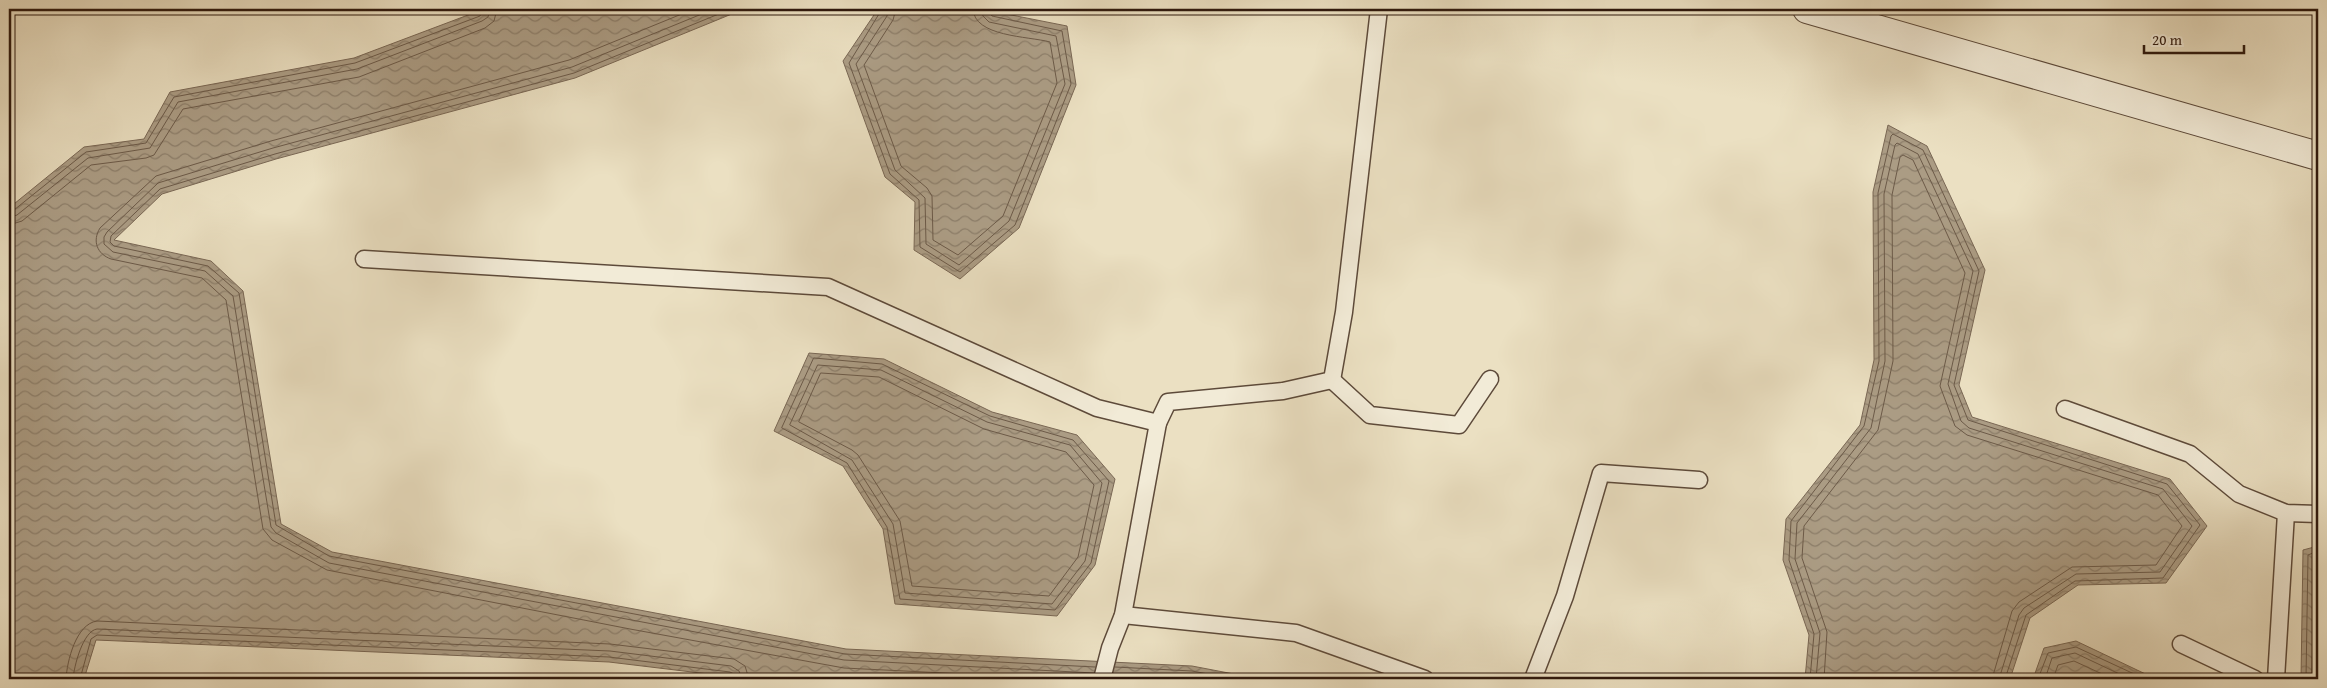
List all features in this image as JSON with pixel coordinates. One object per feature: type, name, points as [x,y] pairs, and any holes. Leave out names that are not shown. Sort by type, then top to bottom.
[{"type":"street","points":[[1807,9],[2318,156]]},
{"type":"lane","points":[[1332,380],[1344,312],[1379,9]]},
{"type":"lane","points":[[364,259],[828,287],[1097,408],[1158,424]]},
{"type":"lane","points":[[1332,380],[1370,415],[1459,425],[1490,379]]},
{"type":"lane","points":[[1102,679],[1110,648],[1123,615],[1158,424],[1168,402],[1282,392],[1332,380]]},
{"type":"lane","points":[[2065,409],[2190,454],[2239,494],[2286,512],[2318,514]]},
{"type":"lane","points":[[1533,679],[1565,596],[1601,473],[1699,480]]},
{"type":"lane","points":[[2276,679],[2286,512]]},
{"type":"lane","points":[[1123,615],[1296,633],[1425,679]]},
{"type":"lane","points":[[2181,644],[2255,679]]},
{"type":"water","points":[[484,9],[744,9],[575,78],[276,159],[162,194],[114,240],[211,261],[243,291],[281,524],[332,552],[846,649],[1192,666],[1260,679],[750,679],[609,662],[96,640],[84,679],[9,679],[9,208],[84,147],[144,139],[170,92],[354,58]]},
{"type":"water","points":[[878,9],[981,9],[1067,26],[1076,85],[1019,228],[960,279],[914,250],[915,202],[885,177],[843,61]]},
{"type":"water","points":[[1888,125],[1927,146],[1985,270],[1959,385],[1972,417],[2170,479],[2207,526],[2166,583],[2078,585],[2030,618],[2010,679],[1805,679],[1809,635],[1783,560],[1786,519],[1860,425],[1874,360],[1873,192]]},
{"type":"water","points":[[809,353],[884,359],[992,412],[1077,435],[1115,479],[1095,565],[1057,616],[895,604],[883,529],[843,466],[774,431]]},
{"type":"water","points":[[2318,546],[2318,679],[2301,679],[2303,550]]},
{"type":"water","points":[[2076,641],[2156,679],[2033,679],[2044,648]]}]
